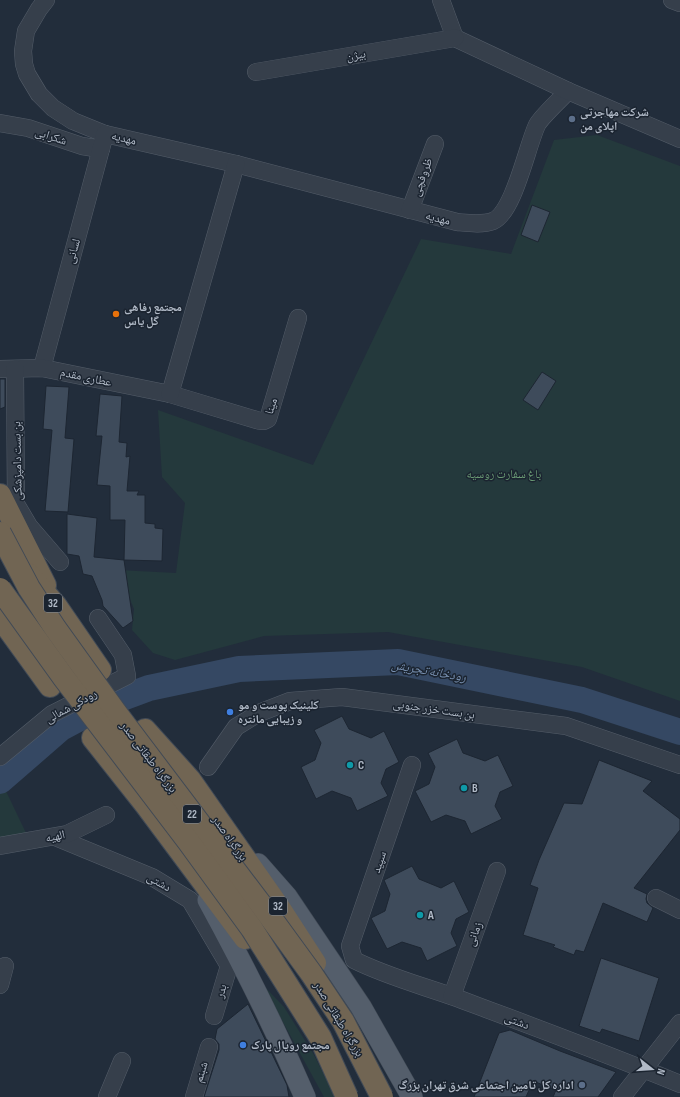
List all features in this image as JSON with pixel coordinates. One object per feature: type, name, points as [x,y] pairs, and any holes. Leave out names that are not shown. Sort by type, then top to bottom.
[{"type":"highway","points":[[0,495],[56,606]]},
{"type":"highway","name":"بزرگراه طبقاتی صدر","points":[[0,533],[29,588],[55,628],[116,713],[268,914],[343,1020],[382,1097]]},
{"type":"highway","name":"بزرگراه صدر","points":[[0,540],[56,606],[100,670],[145,730],[190,780],[278,906],[350,1015],[388,1097]]},
{"type":"highway","name":"بزرگراه طبقاتی صدر","points":[[0,589],[64,678],[188,841],[252,929],[320,1037],[347,1097]]},
{"type":"highway","points":[[0,617],[50,686],[93,738],[244,936],[314,1041],[341,1097]]},
{"type":"main road","points":[[214,815],[288,897],[361,1007],[412,1097]]},
{"type":"main road","points":[[179,849],[233,946],[305,1097]]},
{"type":"main road","points":[[288,1059],[297,1097]]},
{"type":"street","points":[[44,0],[26,31],[22,51],[27,74],[39,94],[54,108],[103,142]]},
{"type":"street","points":[[441,0],[455,38],[568,91],[680,139]]},
{"type":"street","points":[[672,0],[680,3]]},
{"type":"street","name":"بیژن","points":[[256,72],[455,38]]},
{"type":"street","name":"مهدیه","points":[[103,142],[236,164],[457,222],[480,224],[494,221],[510,202],[538,124],[568,91]]},
{"type":"street","name":"شکرابی","points":[[0,123],[28,128],[82,146],[103,142]]},
{"type":"street","name":"لسانی","points":[[42,368],[103,142]]},
{"type":"street","name":"ظروفچی","points":[[410,210],[434,144]]},
{"type":"street","points":[[170,394],[236,164]]},
{"type":"street","name":"مینا","points":[[170,394],[260,421],[268,419],[298,318]]},
{"type":"street","name":"عطاری مقدم","points":[[8,369],[42,368],[170,394]]},
{"type":"street","name":"بن بست دامپزشکی","points":[[8,369],[16,504],[29,526],[60,562]]},
{"type":"street","name":"رودکی شمالی","points":[[0,757],[52,714],[127,676],[123,655],[98,618]]},
{"type":"street","name":"بن بست خزر جنوبی","points":[[208,767],[236,727],[259,713],[290,701],[342,697],[566,726],[680,765]]},
{"type":"street","name":"سپید","points":[[354,960],[350,946],[412,764]]},
{"type":"street","name":"الهیه","points":[[0,846],[55,837],[76,831],[106,815]]},
{"type":"street","name":"دشتی","points":[[55,837],[152,877],[190,900],[229,966]]},
{"type":"street","name":"زمانی","points":[[452,996],[497,872]]},
{"type":"street","points":[[656,898],[680,910]]},
{"type":"street","name":"دشتی","points":[[354,960],[370,968],[452,996],[680,1084]]},
{"type":"street","points":[[0,986],[5,966]]},
{"type":"street","name":"بدر","points":[[214,1016],[229,966]]},
{"type":"street","points":[[622,1097],[680,1023]]},
{"type":"street","name":"شبنم","points":[[194,1097],[209,1047]]},
{"type":"street","points":[[107,1097],[122,1061]]},
{"type":"green space","name":"باغ سفارت روسیه","points":[[597,135],[680,166],[680,701],[582,667],[388,632],[264,636],[175,660],[153,653],[132,630],[134,609],[118,570],[176,573],[185,503],[162,477],[158,410],[313,465],[421,239],[511,254],[554,140]]},
{"type":"green space","points":[[5,789],[26,833],[0,838],[0,793]]},
{"type":"green space","points":[[262,984],[284,1007],[314,1055],[335,1097],[324,1097]]},
{"type":"building","points":[[532,205],[550,212],[538,242],[521,235]]},
{"type":"building","points":[[542,372],[556,381],[538,410],[523,400]]},
{"type":"building","points":[[0,379],[5,379],[5,407],[0,409]]},
{"type":"building","points":[[46,386],[69,387],[65,438],[74,439],[68,512],[45,511],[52,430],[43,429]]},
{"type":"building","points":[[100,394],[122,396],[119,442],[127,443],[126,457],[130,456],[127,491],[139,491],[137,495],[145,495],[145,523],[155,524],[155,528],[163,529],[162,561],[124,560],[125,520],[110,520],[110,486],[97,485],[102,436],[96,436]]},
{"type":"building","points":[[67,514],[97,518],[94,557],[124,560],[133,621],[123,628],[103,606],[92,576],[83,574],[79,556],[67,554]]},
{"type":"building","name":"C","points":[[342,716],[349,729],[371,738],[384,731],[399,762],[386,769],[381,783],[388,796],[357,811],[351,798],[332,791],[316,799],[301,767],[315,760],[321,743],[314,730]]},
{"type":"building","name":"B","points":[[457,739],[463,753],[485,761],[498,755],[513,786],[500,792],[495,806],[502,819],[471,834],[465,821],[446,815],[431,822],[415,791],[429,784],[435,767],[428,753]]},
{"type":"building","points":[[599,760],[652,781],[643,791],[680,819],[680,830],[634,888],[647,894],[647,903],[653,908],[647,922],[603,903],[584,952],[576,950],[574,955],[553,947],[555,945],[523,935],[538,888],[530,885],[539,860],[564,803],[582,804]]},
{"type":"building","name":"A","points":[[412,866],[419,879],[441,888],[454,881],[469,912],[456,919],[451,933],[457,946],[427,961],[421,948],[402,942],[387,949],[371,918],[385,911],[390,894],[384,880]]},
{"type":"building","points":[[601,958],[659,978],[639,1041],[602,1029],[600,1033],[579,1026]]},
{"type":"building","name":"مجتمع رویال پارک","points":[[248,1004],[287,1085],[289,1097],[204,1097],[219,1050],[219,1044],[215,1039],[217,1029]]},
{"type":"building","points":[[510,1030],[616,1072],[598,1097],[553,1097],[556,1090],[533,1081],[526,1097],[474,1097],[499,1033]]},
{"type":"waterway","name":"رودخانه تجریش","points":[[0,781],[61,728],[106,704],[149,688],[239,669],[398,662],[582,700],[680,732]]},
{"type":"place","name":"شرکت مهاجرتی اپلای من","points":[[572,119]]},
{"type":"place","name":"مجتمع رفاهی گل یاس","points":[[116,314]]},
{"type":"place","name":"کلینیک پوست و مو و زیبایی مانتره","points":[[230,712]]},
{"type":"place","name":"C","points":[[350,765]]},
{"type":"place","name":"B","points":[[464,788]]},
{"type":"place","name":"A","points":[[420,915]]},
{"type":"place","name":"مجتمع رویال پارک","points":[[243,1045]]},
{"type":"place","name":"اداره کل تامین اجتماعی شرق تهران بزرگ","points":[[582,1085]]}]
